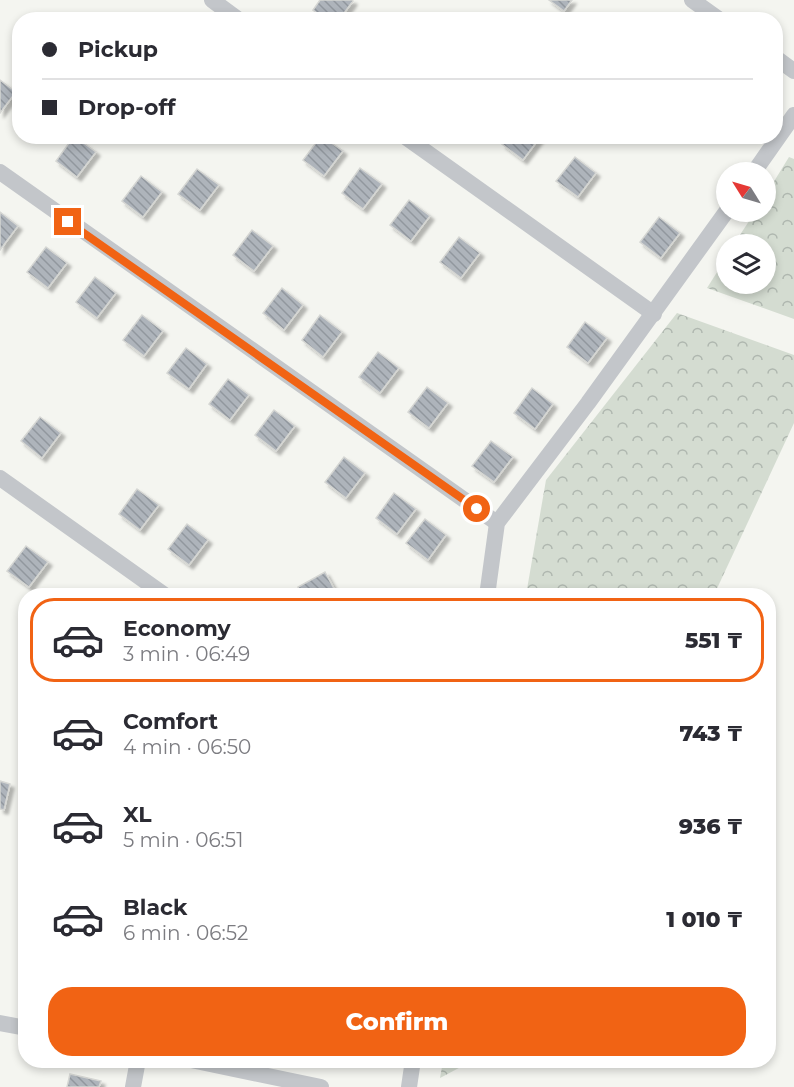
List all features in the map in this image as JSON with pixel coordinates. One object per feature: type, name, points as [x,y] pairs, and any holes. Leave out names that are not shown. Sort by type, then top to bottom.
[{"type":"street","points":[[212,0],[228,12]]},
{"type":"street","points":[[692,0],[709,12]]},
{"type":"street","points":[[783,131],[794,115]]},
{"type":"street","points":[[415,144],[654,314]]},
{"type":"street","points":[[761,162],[774,144]]},
{"type":"street","points":[[0,172],[496,523]]},
{"type":"street","points":[[488,588],[496,523],[654,314],[719,222]]},
{"type":"street","points":[[0,478],[155,588]]},
{"type":"street","points":[[0,1023],[18,1026]]},
{"type":"street","points":[[133,1087],[137,1068]]},
{"type":"street","points":[[230,1068],[321,1087]]},
{"type":"street","points":[[409,1087],[412,1068]]},
{"type":"green space","points":[[789,157],[794,159],[794,319],[724,294],[776,294],[776,234],[741,234],[748,222],[776,222],[776,178]]},
{"type":"green space","points":[[716,274],[716,291],[707,288]]},
{"type":"green space","points":[[677,313],[794,355],[794,423],[717,588],[527,588],[546,480]]},
{"type":"green space","points":[[442,1068],[459,1068],[440,1078]]},
{"type":"building","points":[[320,0],[353,1],[345,12],[316,12],[313,10]]},
{"type":"building","points":[[549,0],[572,0],[564,11]]},
{"type":"building","points":[[0,80],[12,89],[12,97],[0,113]]},
{"type":"building","points":[[68,144],[85,144],[96,152],[77,177],[56,161]]},
{"type":"building","points":[[315,144],[333,144],[343,151],[324,176],[303,160]]},
{"type":"building","points":[[502,144],[535,144],[523,160]]},
{"type":"building","points":[[575,157],[596,173],[578,197],[556,181]]},
{"type":"building","points":[[360,168],[382,184],[363,209],[342,193]]},
{"type":"building","points":[[197,169],[219,185],[200,210],[178,194]]},
{"type":"building","points":[[141,176],[162,192],[143,217],[122,201]]},
{"type":"building","points":[[409,200],[430,216],[411,241],[390,225]]},
{"type":"building","points":[[0,212],[18,226],[0,250]]},
{"type":"building","points":[[659,217],[680,233],[661,258],[640,242]]},
{"type":"building","points":[[252,230],[273,246],[254,271],[233,255]]},
{"type":"building","points":[[459,237],[480,253],[461,278],[440,262]]},
{"type":"building","points":[[46,247],[67,263],[48,288],[27,272]]},
{"type":"building","points":[[95,277],[116,293],[97,318],[76,302]]},
{"type":"building","points":[[282,288],[303,305],[284,330],[263,313]]},
{"type":"building","points":[[142,315],[163,331],[144,356],[123,340]]},
{"type":"building","points":[[320,315],[342,332],[323,357],[302,340]]},
{"type":"building","points":[[585,322],[607,338],[588,363],[567,347]]},
{"type":"building","points":[[186,348],[207,364],[189,389],[167,373]]},
{"type":"building","points":[[378,352],[399,368],[380,393],[359,377]]},
{"type":"building","points":[[228,379],[249,395],[230,420],[209,404]]},
{"type":"building","points":[[427,387],[448,403],[429,428],[408,412]]},
{"type":"building","points":[[532,388],[553,404],[535,429],[514,413]]},
{"type":"building","points":[[274,410],[295,426],[276,451],[255,435]]},
{"type":"building","points":[[40,417],[61,433],[42,458],[21,441]]},
{"type":"building","points":[[491,441],[513,457],[494,482],[472,466]]},
{"type":"building","points":[[344,457],[365,473],[346,498],[325,482]]},
{"type":"building","points":[[137,489],[159,505],[140,530],[119,514]]},
{"type":"building","points":[[394,493],[416,509],[397,534],[376,518]]},
{"type":"building","points":[[425,519],[446,535],[428,560],[406,543]]},
{"type":"building","points":[[187,524],[208,540],[189,565],[168,549]]},
{"type":"building","points":[[26,546],[48,562],[29,587],[7,571]]},
{"type":"building","points":[[325,572],[334,588],[298,588]]},
{"type":"building","points":[[0,781],[10,784],[4,810],[0,809]]},
{"type":"building","points":[[70,1074],[101,1081],[99,1087],[67,1087]]},
{"type":"route","points":[[68,222],[477,509]]}]
